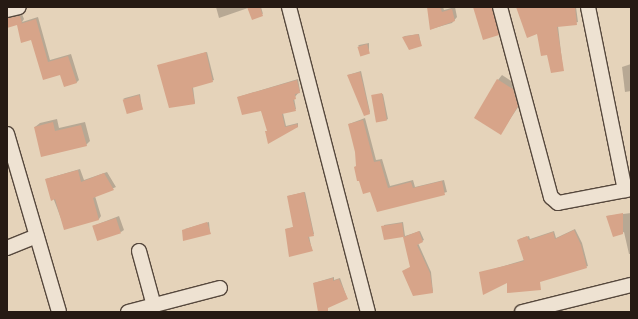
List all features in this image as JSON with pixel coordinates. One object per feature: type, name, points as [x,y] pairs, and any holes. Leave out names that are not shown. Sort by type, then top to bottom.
[{"type":"street","points":[[7,10],[19,7]]},
{"type":"street","points":[[289,7],[368,312]]},
{"type":"street","points":[[500,7],[551,197],[558,203],[628,189],[588,7]]},
{"type":"street","points":[[7,134],[59,312]]},
{"type":"street","points":[[7,248],[37,236]]},
{"type":"street","points":[[140,251],[154,306]]},
{"type":"street","points":[[522,312],[631,286]]},
{"type":"street","points":[[128,312],[220,288]]},
{"type":"building","points":[[247,7],[260,7],[263,16],[252,20]]},
{"type":"building","points":[[427,7],[440,7],[442,12],[452,9],[455,21],[430,30]]},
{"type":"building","points":[[473,7],[492,7],[499,35],[483,40]]},
{"type":"building","points":[[516,7],[575,7],[577,25],[557,27],[564,71],[551,73],[547,55],[541,56],[537,34],[527,38]]},
{"type":"building","points":[[20,16],[22,23],[20,24],[36,19],[48,62],[68,56],[77,83],[64,87],[60,75],[43,80],[31,40],[21,43],[17,25],[7,28],[7,18]]},
{"type":"building","points":[[418,34],[422,46],[409,50],[402,37]]},
{"type":"building","points":[[367,44],[370,54],[360,56],[357,47]]},
{"type":"building","points":[[206,52],[213,82],[192,88],[195,104],[169,108],[157,65]]},
{"type":"building","points":[[360,72],[370,114],[364,116],[347,75]]},
{"type":"building","points":[[497,79],[513,89],[518,106],[501,135],[474,118]]},
{"type":"building","points":[[297,80],[300,93],[295,94],[296,99],[293,100],[296,111],[282,114],[285,127],[297,124],[298,127],[268,144],[265,131],[267,131],[261,111],[242,115],[237,97]]},
{"type":"building","points":[[382,93],[387,121],[376,122],[371,95]]},
{"type":"building","points":[[139,95],[143,109],[127,114],[123,100]]},
{"type":"building","points":[[363,120],[374,162],[380,161],[388,188],[411,182],[413,188],[442,181],[445,195],[377,212],[370,192],[363,194],[359,181],[357,181],[354,167],[356,166],[355,152],[348,124]]},
{"type":"building","points":[[53,122],[55,131],[81,125],[87,146],[41,157],[34,127]]},
{"type":"building","points":[[78,170],[81,182],[104,173],[114,190],[93,198],[99,220],[64,230],[55,199],[51,201],[45,179]]},
{"type":"building","points":[[304,192],[314,236],[308,237],[313,251],[289,257],[285,229],[293,227],[287,196]]},
{"type":"building","points":[[623,213],[623,234],[613,237],[606,216]]},
{"type":"building","points":[[116,218],[121,233],[97,241],[92,226]]},
{"type":"building","points":[[207,222],[211,234],[183,241],[182,230]]},
{"type":"building","points":[[402,223],[404,237],[419,231],[423,242],[417,245],[430,273],[433,293],[413,296],[402,271],[410,267],[403,237],[384,240],[381,226]]},
{"type":"building","points":[[574,230],[581,245],[587,268],[540,282],[541,290],[507,293],[507,283],[483,295],[479,272],[524,261],[517,240],[527,236],[529,240],[553,232],[555,239]]},
{"type":"building","points":[[333,278],[333,281],[339,279],[348,299],[328,308],[328,311],[318,312],[313,283]]}]
